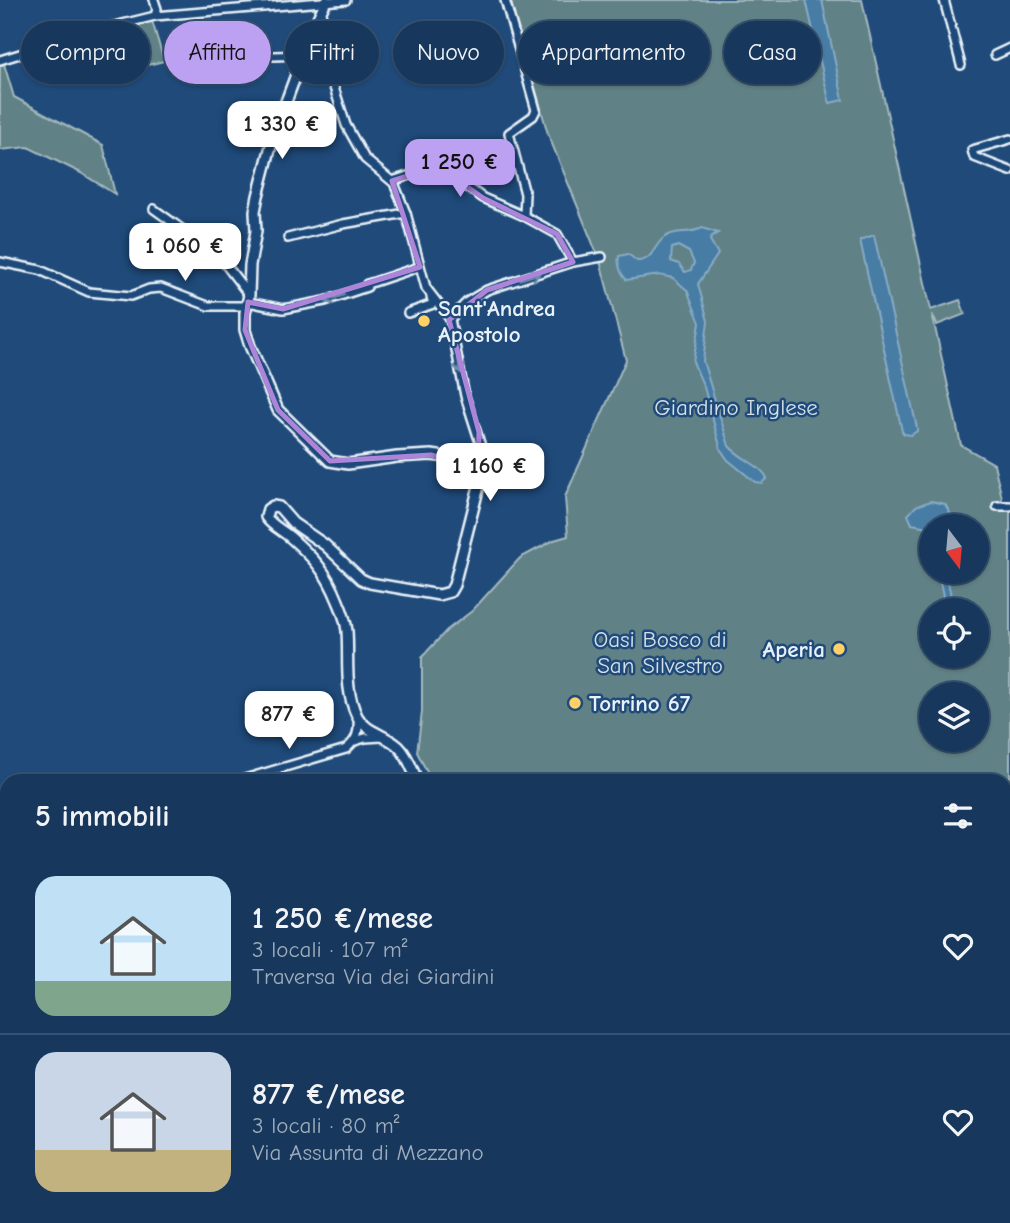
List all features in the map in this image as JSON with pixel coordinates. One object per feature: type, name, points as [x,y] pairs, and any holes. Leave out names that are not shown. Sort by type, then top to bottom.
[{"type":"street","points":[[154,0],[157,9],[155,16]]},
{"type":"street","points":[[0,60],[97,30],[155,16],[346,0]]},
{"type":"street","points":[[505,0],[536,110],[533,116],[509,133],[524,194],[524,216]]},
{"type":"street","points":[[944,0],[961,65]]},
{"type":"street","points":[[317,21],[327,1]]},
{"type":"street","points":[[320,13],[331,78],[346,125],[365,159],[392,181],[406,213],[419,267],[433,304],[408,313]]},
{"type":"street","points":[[995,55],[1010,48]]},
{"type":"street","points":[[274,56],[285,56]]},
{"type":"street","points":[[292,84],[271,142],[261,180],[255,211],[256,231],[250,265],[248,301],[247,337],[276,405],[330,461],[348,464],[431,455],[446,457],[459,463],[478,477]]},
{"type":"street","points":[[1010,139],[972,150],[974,157],[1010,171]]},
{"type":"street","points":[[392,181],[414,174],[448,173],[483,198],[557,234],[573,262]]},
{"type":"street","points":[[154,209],[197,238],[222,260],[248,301]]},
{"type":"street","points":[[288,238],[343,224],[406,213]]},
{"type":"street","points":[[450,319],[467,302],[487,290],[573,262],[603,257]]},
{"type":"street","points":[[0,262],[40,270],[89,292],[131,296],[149,289],[161,288],[208,306],[248,301],[283,309],[325,301],[419,267]]},
{"type":"street","points":[[415,774],[399,747],[366,728],[358,718],[351,701],[346,660],[347,629],[338,601],[320,564],[266,517],[268,509],[279,507],[293,523],[326,545],[360,579],[439,595],[450,592],[479,486],[479,432],[465,396],[450,319],[429,293]]},
{"type":"street","points":[[998,506],[1010,506]]},
{"type":"street","points":[[355,741],[359,730],[358,718]]},
{"type":"street","points":[[261,774],[346,749],[355,741],[383,737]]},
{"type":"highlighted area","points":[[448,173],[483,198],[557,234],[573,262],[487,290],[449,320],[479,432],[478,477],[459,463],[431,455],[330,461],[278,410],[245,330],[248,302],[283,309],[420,267],[392,181],[414,174]]},
{"type":"green space","points":[[510,0],[862,0],[931,310],[960,300],[965,314],[937,325],[932,314],[961,445],[994,464],[1002,498],[1001,509],[1010,510],[1010,774],[428,774],[417,752],[422,712],[422,657],[447,630],[472,611],[520,558],[554,540],[568,536],[565,497],[626,360],[600,261],[548,134],[534,84],[710,84],[710,21],[518,21],[518,28]]},
{"type":"green space","points":[[150,22],[164,61],[150,64]]},
{"type":"green space","points":[[4,64],[14,97],[103,145],[115,194],[81,173],[28,147],[0,150],[0,65]]},
{"type":"water","points":[[806,0],[822,0],[843,100],[830,103],[821,64],[821,21],[811,21]]},
{"type":"water","points":[[702,228],[718,233],[710,240],[718,254],[698,284],[708,321],[703,361],[729,446],[764,474],[767,478],[762,483],[755,482],[728,460],[721,450],[704,387],[693,362],[700,323],[687,290],[673,278],[659,275],[627,280],[619,266],[619,256],[628,254],[637,261],[643,260],[669,235]],"holes":[[[678,246],[689,252],[694,263],[691,270],[685,272],[679,264],[671,261],[672,248]]]},
{"type":"water","points":[[874,235],[917,428],[911,435],[902,431],[860,240]]},
{"type":"water","points":[[931,501],[945,504],[950,513],[919,514],[919,525],[912,524],[908,515],[916,506]]},
{"type":"water","points":[[940,584],[948,584],[951,598],[943,598]]},
{"type":"place","name":"Sant'Andrea Apostolo","points":[[424,321]]},
{"type":"place","name":"Aperia","points":[[839,649]]},
{"type":"place","name":"Torrino 67","points":[[575,703]]},
{"type":"park label","name":"Giardino Inglese","points":[[736,407]]},
{"type":"park label","name":"Oasi Bosco di San Silvestro","points":[[660,652]]}]
